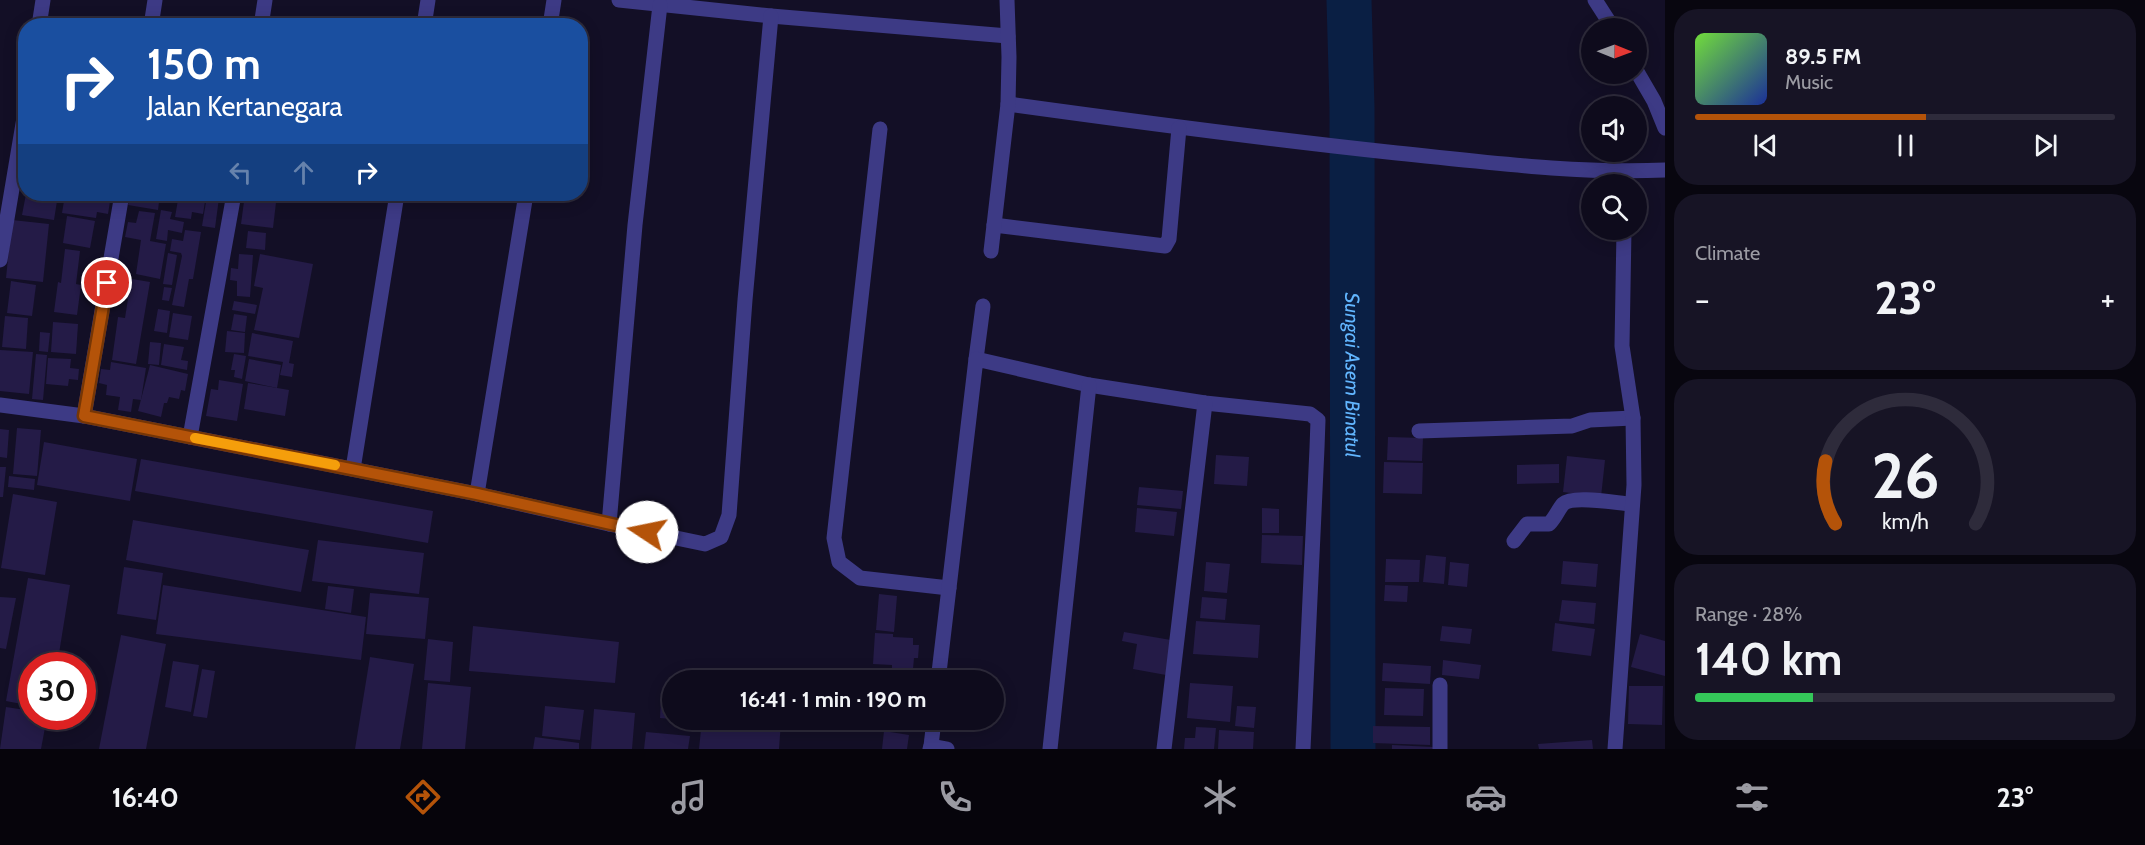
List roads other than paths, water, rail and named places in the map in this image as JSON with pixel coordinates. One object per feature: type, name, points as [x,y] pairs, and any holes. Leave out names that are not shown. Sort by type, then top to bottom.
[{"type":"street","points":[[40,18],[43,0]]},
{"type":"street","points":[[152,18],[155,0]]},
{"type":"street","points":[[262,18],[265,0]]},
{"type":"street","points":[[425,18],[428,0]]},
{"type":"street","points":[[551,18],[554,0]]},
{"type":"street","points":[[619,0],[771,16],[1008,36]]},
{"type":"street","points":[[991,251],[1008,104],[1007,0]]},
{"type":"street","points":[[1595,0],[1607,18]]},
{"type":"street","points":[[609,524],[635,225],[660,5]]},
{"type":"street","points":[[0,405],[84,416],[353,469],[705,544],[721,537],[729,515],[745,300],[771,16]]},
{"type":"street","points":[[1644,84],[1665,128]]},
{"type":"street","points":[[1008,104],[1179,128],[1593,174]]},
{"type":"street","points":[[994,225],[1165,246],[1169,239],[1179,128]]},
{"type":"street","points":[[880,129],[834,538],[839,562],[860,578],[949,588]]},
{"type":"street","points":[[0,260],[18,153]]},
{"type":"street","points":[[1645,174],[1665,170]]},
{"type":"street","points":[[84,416],[121,201]]},
{"type":"street","points":[[190,437],[233,201]]},
{"type":"street","points":[[353,469],[396,201]]},
{"type":"street","points":[[477,494],[525,201]]},
{"type":"street","points":[[1615,749],[1634,485],[1633,418],[1622,346],[1624,240]]},
{"type":"street","points":[[939,670],[983,306]]},
{"type":"street","points":[[976,359],[1089,385],[1205,403],[1310,414],[1318,420],[1304,749]]},
{"type":"street","points":[[1050,749],[1089,385]]},
{"type":"street","points":[[1164,749],[1205,403]]},
{"type":"street","points":[[1419,431],[1572,426],[1590,420],[1633,418]]},
{"type":"street","points":[[1514,541],[1527,524],[1549,524],[1557,516],[1562,506],[1571,500],[1631,504]]},
{"type":"street","points":[[1440,685],[1440,749]]},
{"type":"street","points":[[933,730],[931,748],[947,749]]},
{"type":"waterway","name":"Sungai Asem Binatul","points":[[1349,0],[1352,107],[1353,749]]}]
